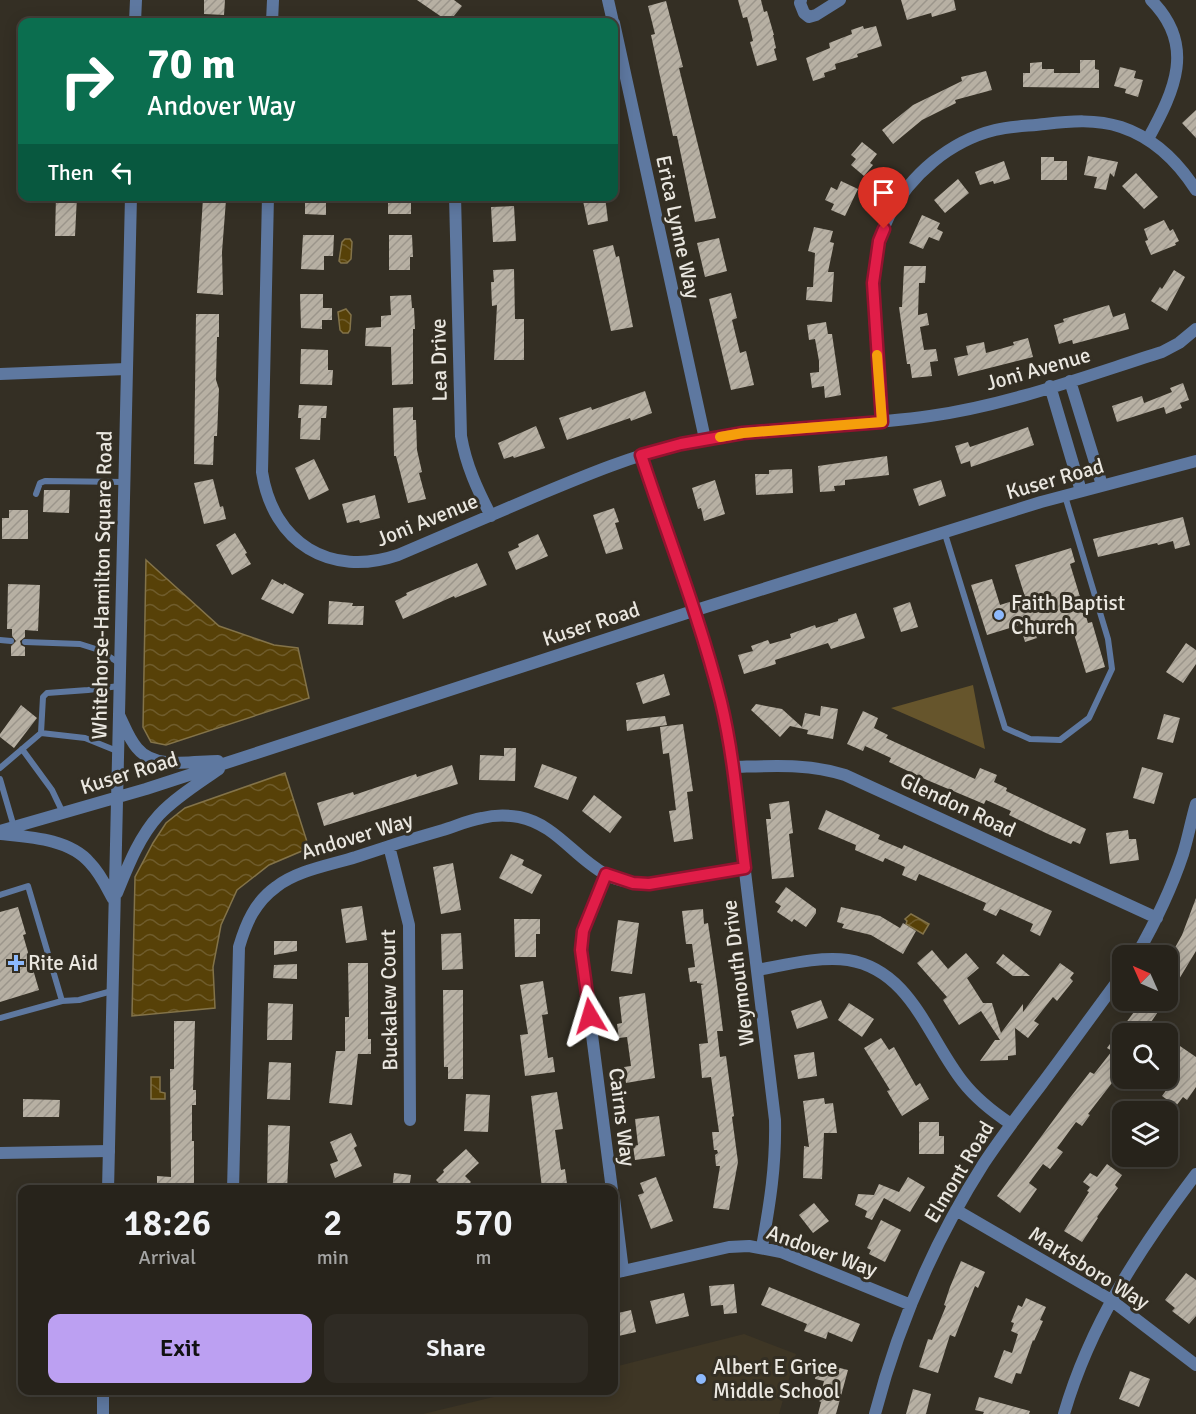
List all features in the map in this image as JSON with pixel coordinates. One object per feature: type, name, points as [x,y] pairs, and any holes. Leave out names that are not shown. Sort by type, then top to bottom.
[{"type":"street","points":[[135,18],[136,0]]},
{"type":"street","points":[[272,18],[273,0]]},
{"type":"street","name":"Erica Lynne Way","points":[[608,0],[612,18]]},
{"type":"street","points":[[801,0],[804,13],[809,17],[840,0]]},
{"type":"street","points":[[1148,140],[1177,86],[1183,57],[1182,41],[1177,30],[1169,16],[1151,0]]},
{"type":"street","name":"Erica Lynne Way","points":[[618,46],[705,439]]},
{"type":"street","points":[[882,422],[873,302],[875,263],[879,241],[900,197],[931,163],[952,148],[996,130],[1064,122],[1100,122],[1121,127],[1148,140],[1174,161],[1196,190]]},
{"type":"street","name":"Whitehorse-Hamilton Square Road","points":[[108,1185],[131,201]]},
{"type":"street","name":"Joni Avenue","points":[[268,201],[262,472],[265,490],[271,508],[293,538],[308,549],[341,562],[380,561],[398,555],[601,469],[641,455],[705,439],[743,433],[882,422],[933,416],[972,408],[1070,381],[1162,352],[1179,344],[1196,329]]},
{"type":"street","name":"Lea Drive","points":[[455,201],[461,436],[465,458],[473,481],[490,516]]},
{"type":"street","points":[[0,374],[126,369]]},
{"type":"street","points":[[1070,381],[1102,485]]},
{"type":"street","points":[[1050,386],[1082,491]]},
{"type":"street","name":"Weymouth Drive","points":[[641,455],[721,701],[732,767],[775,1129],[776,1156],[762,1247]]},
{"type":"street","name":"Kuser Road","points":[[0,832],[231,761],[693,611],[1065,495],[1196,461]]},
{"type":"street","points":[[118,713],[136,747],[147,758],[161,762],[231,761]]},
{"type":"street","points":[[114,900],[143,835],[160,814],[186,792],[231,761]]},
{"type":"street","name":"Glendon Road","points":[[732,767],[801,765],[825,768],[845,775],[1157,918]]},
{"type":"street","points":[[1142,945],[1172,885],[1184,852],[1196,804]]},
{"type":"street","name":"Andover Way","points":[[233,1185],[238,960],[244,928],[263,898],[277,886],[292,877],[389,846],[483,817],[501,816],[537,823],[553,832],[591,865],[606,874],[633,883],[649,884],[745,868]]},
{"type":"street","points":[[0,832],[58,843],[76,851],[89,861],[114,900]]},
{"type":"street","name":"Buckalew Court","points":[[389,846],[409,925],[410,1120]]},
{"type":"street","name":"Cairns Way","points":[[606,874],[583,931],[581,950],[611,1185]]},
{"type":"street","points":[[757,970],[829,959],[864,964],[879,971],[895,982],[907,995],[961,1080],[993,1112],[1011,1124]]},
{"type":"street","name":"Elmont Road","points":[[875,1414],[898,1337],[933,1254],[956,1210],[1011,1124],[1112,988]]},
{"type":"street","points":[[0,1153],[109,1151]]},
{"type":"street","points":[[1064,1414],[1081,1367],[1111,1300],[1157,1226],[1196,1174]]},
{"type":"street","name":"Marksboro Way","points":[[956,1210],[1111,1300],[1196,1365]]},
{"type":"street","name":"Andover Way","points":[[618,1272],[729,1247],[762,1247],[781,1252],[911,1305]]},
{"type":"street","points":[[103,1395],[103,1414]]},
{"type":"lane","points":[[36,494],[40,483],[45,481],[124,482]]},
{"type":"lane","points":[[945,534],[1005,728],[1030,739],[1060,740],[1089,718],[1112,669],[1108,639],[1065,495]]},
{"type":"lane","points":[[0,640],[12,641]]},
{"type":"lane","points":[[25,642],[80,644],[99,650],[119,663]]},
{"type":"lane","points":[[41,733],[43,697],[47,693],[119,686]]},
{"type":"lane","points":[[0,768],[41,733],[85,738],[117,751]]},
{"type":"lane","points":[[22,749],[49,784],[63,813]]},
{"type":"lane","points":[[0,779],[14,827]]},
{"type":"lane","points":[[0,895],[28,886],[62,1000]]},
{"type":"lane","points":[[0,1018],[62,1000],[79,1000],[112,991]]},
{"type":"shaded area","points":[[973,685],[985,749],[891,708]]},
{"type":"shaded area","name":"Albert E Grice Middle School","points":[[744,1334],[796,1354],[779,1414],[423,1414],[501,1395],[618,1395],[618,1366]]},
{"type":"water","points":[[350,239],[352,242],[351,259],[347,263],[341,263],[339,261],[342,242]]},
{"type":"water","points":[[346,309],[351,315],[350,330],[348,333],[343,333],[340,330],[338,312]]},
{"type":"water","points":[[146,560],[219,626],[274,645],[298,648],[309,698],[166,745],[151,742],[143,727]]},
{"type":"water","points":[[285,773],[309,848],[269,865],[237,890],[221,925],[213,967],[215,1008],[132,1016],[135,877],[153,843],[166,823],[185,808]]},
{"type":"water","points":[[911,914],[929,924],[923,934],[906,924],[905,919]]},
{"type":"water","points":[[151,1077],[160,1077],[160,1092],[165,1093],[165,1099],[151,1099]]},
{"type":"building","points":[[204,0],[225,0],[224,15],[204,14]]},
{"type":"building","points":[[417,0],[454,0],[462,6],[452,18],[443,18]]},
{"type":"building","points":[[738,0],[761,0],[774,35],[777,60],[757,66],[750,42],[753,41],[747,17],[743,18]]},
{"type":"building","points":[[901,0],[954,0],[956,10],[932,17],[931,13],[907,20]]},
{"type":"building","points":[[666,1],[683,67],[679,68],[716,218],[695,222],[677,136],[673,136],[651,35],[655,34],[648,6]]},
{"type":"building","points":[[863,26],[864,29],[876,26],[882,46],[835,64],[836,69],[824,73],[825,77],[813,81],[806,58],[830,48],[829,43],[852,34],[851,30]]},
{"type":"building","points":[[1080,60],[1095,60],[1095,69],[1099,70],[1099,88],[1023,87],[1023,73],[1030,73],[1030,63],[1042,62],[1042,69],[1054,69],[1054,73],[1080,73]]},
{"type":"building","points":[[1120,67],[1136,71],[1134,78],[1143,80],[1138,97],[1125,93],[1126,89],[1114,86]]},
{"type":"building","points":[[986,71],[992,90],[955,100],[956,103],[922,120],[893,144],[882,130],[913,105],[962,81],[961,77]]},
{"type":"building","points":[[1196,110],[1196,138],[1182,123]]},
{"type":"building","points":[[862,142],[877,154],[870,163],[873,165],[864,176],[851,165],[856,159],[851,155]]},
{"type":"building","points":[[1088,156],[1118,162],[1114,177],[1110,173],[1106,190],[1094,188],[1097,177],[1084,175]]},
{"type":"building","points":[[1041,157],[1054,157],[1054,161],[1067,161],[1067,180],[1041,180]]},
{"type":"building","points":[[1004,161],[1010,179],[980,185],[975,172]]},
{"type":"building","points":[[1136,173],[1158,197],[1144,209],[1122,186]]},
{"type":"building","points":[[958,179],[969,193],[945,213],[934,200]]},
{"type":"building","points":[[841,181],[858,189],[845,216],[831,210],[834,204],[825,200],[831,187],[837,190]]},
{"type":"building","points":[[56,201],[77,201],[75,236],[55,236]]},
{"type":"building","points":[[203,201],[226,201],[222,252],[223,295],[197,293]]},
{"type":"building","points":[[305,201],[326,201],[326,215],[305,214]]},
{"type":"building","points":[[388,201],[411,201],[411,214],[388,214]]},
{"type":"building","points":[[583,201],[606,201],[608,221],[588,225]]},
{"type":"building","points":[[514,206],[516,241],[493,242],[491,207]]},
{"type":"building","points":[[922,215],[940,223],[937,229],[943,232],[939,241],[929,237],[923,249],[909,243]]},
{"type":"building","points":[[1164,220],[1170,231],[1173,229],[1179,241],[1175,243],[1176,245],[1151,255],[1145,241],[1148,240],[1144,229]]},
{"type":"building","points":[[814,227],[833,231],[830,242],[834,243],[828,272],[834,272],[832,302],[806,300],[807,287],[813,287],[815,253],[808,251]]},
{"type":"building","points":[[303,235],[334,235],[333,256],[324,256],[324,270],[301,269]]},
{"type":"building","points":[[389,235],[412,235],[413,257],[410,257],[410,270],[389,270]]},
{"type":"building","points":[[719,238],[727,271],[705,277],[697,243]]},
{"type":"building","points":[[613,245],[616,257],[619,256],[633,327],[611,331],[593,250]]},
{"type":"building","points":[[904,266],[926,266],[925,283],[919,283],[918,315],[927,313],[929,325],[920,327],[924,350],[936,349],[938,361],[930,362],[932,376],[912,378],[910,364],[907,364],[899,307],[902,307]]},
{"type":"building","points":[[514,269],[515,319],[524,319],[524,360],[494,360],[497,305],[492,306],[493,270]]},
{"type":"building","points":[[1174,270],[1185,277],[1167,311],[1151,301]]},
{"type":"building","points":[[731,293],[737,318],[732,320],[740,353],[746,351],[754,385],[731,390],[709,299]]},
{"type":"building","points":[[300,294],[323,294],[323,308],[332,308],[332,320],[322,320],[322,329],[301,328]]},
{"type":"building","points":[[411,295],[415,329],[413,329],[413,384],[392,385],[391,347],[365,346],[366,328],[381,327],[381,316],[391,315],[390,296]]},
{"type":"building","points":[[1109,305],[1113,317],[1125,313],[1129,329],[1073,344],[1072,340],[1059,344],[1054,325],[1064,322],[1063,319]]},
{"type":"building","points":[[196,314],[219,314],[216,380],[219,389],[213,465],[194,464]]},
{"type":"building","points":[[826,322],[828,334],[832,334],[841,395],[825,398],[824,386],[812,388],[810,373],[819,372],[819,361],[815,339],[809,340],[807,325]]},
{"type":"building","points":[[1028,338],[1033,357],[958,376],[954,358],[968,355],[966,346],[984,342],[986,353],[1014,345],[1013,342]]},
{"type":"building","points":[[301,349],[328,350],[328,370],[333,370],[332,385],[300,384]]},
{"type":"building","points":[[1183,383],[1189,400],[1180,403],[1182,408],[1166,414],[1164,407],[1117,422],[1112,406],[1142,396],[1144,403],[1172,392],[1170,388]]},
{"type":"building","points":[[645,391],[652,413],[631,421],[630,418],[567,440],[559,418],[591,407],[592,410]]},
{"type":"building","points":[[299,405],[327,406],[326,418],[321,418],[320,440],[300,439]]},
{"type":"building","points":[[413,407],[417,450],[422,472],[419,473],[426,499],[408,503],[396,456],[394,456],[393,408]]},
{"type":"building","points":[[536,426],[545,448],[504,459],[498,443]]},
{"type":"building","points":[[1028,427],[1034,445],[971,467],[970,461],[961,464],[955,446],[968,442],[970,447]]},
{"type":"building","points":[[887,456],[889,475],[845,480],[845,485],[834,486],[835,491],[820,492],[818,466]]},
{"type":"building","points":[[314,459],[329,490],[309,500],[295,468]]},
{"type":"building","points":[[792,469],[793,493],[756,495],[755,474],[769,474],[769,470]]},
{"type":"building","points":[[213,479],[220,507],[223,506],[226,519],[204,524],[194,483]]},
{"type":"building","points":[[715,480],[725,514],[704,521],[692,488]]},
{"type":"building","points":[[941,480],[946,496],[919,506],[913,489]]},
{"type":"building","points":[[44,490],[70,490],[69,513],[43,512]]},
{"type":"building","points":[[375,495],[380,518],[360,523],[359,520],[347,523],[342,504]]},
{"type":"building","points":[[614,508],[619,522],[615,523],[623,549],[606,554],[593,515]]},
{"type":"building","points":[[9,510],[28,510],[28,539],[2,539],[2,518],[9,518]]},
{"type":"building","points":[[1183,517],[1190,545],[1175,549],[1173,541],[1158,545],[1157,543],[1098,557],[1093,539]]},
{"type":"building","points":[[235,533],[251,564],[232,575],[216,545]]},
{"type":"building","points":[[538,534],[548,556],[516,570],[508,552]]},
{"type":"building","points":[[1071,548],[1075,562],[1070,564],[1088,623],[1092,622],[1105,667],[1086,673],[1070,621],[1035,632],[1037,638],[1025,642],[1020,625],[987,635],[971,585],[992,579],[1000,605],[1025,597],[1015,565]]},
{"type":"building","points":[[477,563],[487,585],[455,598],[454,596],[403,619],[395,601],[407,595],[406,593]]},
{"type":"building","points":[[272,579],[304,594],[293,614],[261,599]]},
{"type":"building","points":[[8,584],[40,585],[38,631],[25,630],[25,637],[20,641],[25,647],[25,656],[11,656],[11,646],[16,641],[12,636],[12,629],[7,629]]},
{"type":"building","points":[[329,601],[364,606],[363,625],[328,624]]},
{"type":"building","points":[[910,602],[918,627],[901,632],[893,608]]},
{"type":"building","points":[[856,613],[865,638],[831,649],[828,643],[775,660],[776,664],[744,674],[738,655],[753,651],[751,646],[768,640],[770,644],[791,638],[790,634],[815,625],[816,628],[838,621],[838,619]]},
{"type":"building","points":[[1186,643],[1196,650],[1196,664],[1183,683],[1166,672]]},
{"type":"building","points":[[664,674],[670,695],[643,704],[636,683]]},
{"type":"building","points":[[756,704],[782,709],[802,727],[805,713],[820,716],[821,706],[838,709],[833,739],[807,734],[808,730],[790,726],[780,737],[751,710]]},
{"type":"building","points":[[21,705],[37,718],[14,748],[0,737],[0,734]]},
{"type":"building","points":[[863,711],[878,718],[874,728],[888,735],[886,738],[975,779],[980,768],[997,775],[994,782],[1007,788],[1006,791],[1086,829],[1080,844],[1073,841],[1071,844],[1048,834],[1009,815],[1011,811],[986,800],[984,804],[927,780],[889,762],[891,758],[865,746],[863,751],[847,744]]},
{"type":"building","points":[[1164,714],[1180,718],[1173,743],[1157,739]]},
{"type":"building","points":[[665,716],[667,725],[627,731],[626,720]]},
{"type":"building","points":[[683,724],[693,791],[687,792],[693,839],[674,842],[669,811],[676,810],[669,753],[663,754],[660,727]]},
{"type":"building","points":[[504,748],[516,748],[515,781],[479,780],[480,755],[504,756]]},
{"type":"building","points":[[542,764],[577,777],[568,800],[534,787]]},
{"type":"building","points":[[452,765],[458,784],[324,826],[317,803],[353,792],[354,795],[416,774],[417,777]]},
{"type":"building","points":[[1142,767],[1163,773],[1154,804],[1133,798]]},
{"type":"building","points":[[594,795],[622,817],[610,833],[582,811]]},
{"type":"building","points":[[789,801],[793,833],[789,834],[794,877],[772,879],[766,819],[771,819],[769,804]]},
{"type":"building","points":[[826,810],[880,835],[878,839],[902,849],[904,845],[1052,911],[1040,936],[1030,931],[1033,924],[1000,909],[996,916],[983,910],[986,903],[919,874],[916,881],[902,875],[905,867],[885,858],[883,862],[855,850],[856,845],[818,829]]},
{"type":"building","points":[[1128,830],[1129,839],[1136,839],[1139,860],[1110,864],[1106,833]]},
{"type":"building","points":[[511,854],[524,860],[522,865],[542,875],[532,894],[499,878]]},
{"type":"building","points":[[453,863],[461,910],[441,914],[433,867]]},
{"type":"building","points":[[786,887],[816,909],[816,913],[806,927],[794,919],[792,922],[777,912],[781,906],[775,902]]},
{"type":"building","points":[[1196,898],[1196,951],[1178,981],[1176,945]]},
{"type":"building","points":[[362,906],[367,940],[346,943],[341,909]]},
{"type":"building","name":"Rite Aid","points":[[18,907],[26,934],[23,935],[39,990],[0,1002],[0,912]]},
{"type":"building","points":[[841,907],[880,916],[900,928],[903,923],[916,931],[903,954],[871,935],[842,928],[844,924],[837,922]]},
{"type":"building","points":[[703,909],[704,924],[708,923],[717,984],[723,1031],[717,1031],[720,1057],[726,1056],[738,1162],[729,1210],[713,1208],[720,1166],[716,1166],[715,1155],[718,1153],[714,1150],[712,1132],[719,1132],[711,1077],[702,1078],[699,1044],[708,1043],[701,985],[704,984],[697,983],[697,981],[690,982],[688,968],[695,967],[692,944],[686,944],[682,911]]},
{"type":"building","points":[[514,919],[540,919],[540,934],[536,934],[536,957],[515,957]]},
{"type":"building","points":[[618,920],[639,923],[632,974],[611,971]]},
{"type":"building","points":[[461,933],[463,969],[442,970],[441,934]]},
{"type":"building","points":[[274,941],[297,941],[297,951],[274,955]]},
{"type":"building","points":[[932,950],[948,969],[966,953],[979,968],[967,978],[983,1003],[992,1003],[1001,1033],[1023,1004],[1023,1012],[1060,963],[1074,973],[1070,978],[1073,981],[1057,1001],[1053,997],[1034,1021],[1039,1024],[1028,1038],[1015,1028],[1016,1055],[1008,1056],[1008,1060],[980,1061],[995,1040],[1000,1040],[981,1011],[959,1025],[943,1000],[947,997],[917,963]]},
{"type":"building","points":[[1003,954],[1030,976],[1013,976],[996,963]]},
{"type":"building","points":[[348,963],[368,963],[368,1039],[371,1039],[371,1054],[358,1054],[352,1105],[329,1103],[336,1051],[345,1051],[345,1017],[349,1017]]},
{"type":"building","points":[[297,964],[297,979],[273,978],[274,965]]},
{"type":"building","points":[[543,981],[548,1014],[542,1015],[548,1058],[553,1057],[555,1072],[525,1076],[520,1035],[528,1034],[520,985]]},
{"type":"building","points":[[443,990],[463,990],[463,1079],[448,1079],[448,1067],[444,1067]]},
{"type":"building","points":[[645,993],[655,1078],[626,1083],[624,1067],[631,1066],[627,1037],[619,1038],[617,1024],[622,1023],[619,997]]},
{"type":"building","points":[[821,1000],[828,1018],[797,1029],[791,1011]]},
{"type":"building","points":[[268,1003],[293,1004],[292,1040],[267,1040]]},
{"type":"building","points":[[849,1003],[874,1019],[862,1037],[838,1020]]},
{"type":"building","points":[[1135,1011],[1159,1011],[1150,1023],[1126,1023]]},
{"type":"building","points":[[174,1021],[195,1021],[193,1090],[196,1090],[196,1105],[192,1105],[194,1185],[157,1185],[157,1176],[171,1177],[170,1069],[174,1069]]},
{"type":"building","points":[[881,1038],[889,1050],[894,1047],[916,1086],[920,1083],[929,1099],[902,1116],[887,1091],[890,1090],[864,1048]]},
{"type":"building","points":[[1112,1041],[1112,1051],[1107,1048]]},
{"type":"building","points":[[1178,1045],[1196,1057],[1196,1087],[1187,1100],[1183,1097],[1178,1103],[1178,1101],[1169,1101],[1162,1096],[1167,1089],[1178,1089]]},
{"type":"building","points":[[1112,1051],[1112,1083],[1088,1114],[1090,1115],[1082,1126],[1076,1122],[1057,1148],[1063,1152],[1050,1169],[1043,1164],[1029,1183],[1037,1189],[1020,1213],[997,1196],[1090,1072],[1094,1074]]},
{"type":"building","points":[[814,1052],[817,1076],[798,1079],[794,1055]]},
{"type":"building","points":[[269,1062],[291,1063],[290,1100],[267,1099]]},
{"type":"building","points":[[557,1092],[563,1129],[555,1130],[561,1170],[565,1169],[567,1184],[542,1185],[531,1096]]},
{"type":"building","points":[[466,1094],[490,1095],[488,1132],[464,1131]]},
{"type":"building","points":[[824,1098],[825,1104],[833,1103],[837,1133],[824,1133],[822,1179],[803,1178],[804,1146],[809,1147],[803,1101]]},
{"type":"building","points":[[23,1099],[60,1100],[59,1117],[23,1117]]},
{"type":"building","points":[[659,1116],[665,1156],[635,1160],[633,1146],[638,1145],[635,1119]]},
{"type":"building","points":[[919,1122],[939,1122],[939,1136],[944,1136],[944,1154],[919,1154]]},
{"type":"building","points":[[268,1125],[290,1126],[287,1185],[267,1185]]},
{"type":"building","points":[[351,1133],[357,1146],[354,1148],[362,1166],[335,1178],[330,1164],[338,1161],[330,1142]]},
{"type":"building","points":[[466,1149],[479,1163],[465,1176],[471,1182],[468,1185],[457,1183],[440,1185],[436,1180],[444,1172],[443,1170]]},
{"type":"building","points":[[1107,1164],[1122,1175],[1115,1185],[1118,1188],[1082,1242],[1064,1231],[1089,1192],[1087,1191],[1090,1187],[1083,1182],[1090,1173],[1097,1177]]},
{"type":"building","points":[[394,1173],[411,1175],[410,1185],[393,1185]]},
{"type":"building","points":[[656,1177],[673,1221],[651,1229],[638,1195],[644,1193],[640,1183]]},
{"type":"building","points":[[908,1177],[925,1187],[910,1212],[884,1198],[872,1220],[865,1217],[867,1211],[855,1205],[858,1194],[874,1195],[879,1184],[899,1192]]},
{"type":"building","points":[[814,1203],[829,1221],[813,1233],[799,1215]]},
{"type":"building","points":[[881,1220],[901,1230],[885,1262],[869,1254],[871,1250],[867,1248]]},
{"type":"building","points":[[961,1261],[985,1272],[978,1288],[975,1286],[955,1337],[950,1335],[938,1373],[919,1367],[928,1339],[932,1340],[946,1306],[944,1305],[950,1287]]},
{"type":"building","points":[[1186,1273],[1196,1280],[1196,1316],[1189,1324],[1172,1311],[1175,1308],[1165,1300]]},
{"type":"building","points":[[734,1284],[737,1313],[724,1314],[723,1305],[711,1306],[709,1286]]},
{"type":"building","points":[[769,1287],[860,1324],[852,1342],[828,1332],[826,1339],[804,1331],[807,1324],[761,1305]]},
{"type":"building","points":[[684,1293],[689,1316],[656,1324],[650,1301]]},
{"type":"building","points":[[1026,1298],[1046,1307],[1040,1320],[1043,1321],[1033,1340],[1021,1374],[1016,1373],[1012,1384],[994,1377],[1004,1350],[1012,1353],[1018,1334],[1011,1331],[1014,1323],[1011,1322],[1018,1305],[1022,1307]]},
{"type":"building","points":[[631,1310],[636,1332],[618,1336],[618,1313]]},
{"type":"building","points":[[819,1363],[848,1370],[836,1414],[818,1414],[824,1381],[815,1379]]},
{"type":"building","points":[[1130,1371],[1150,1379],[1139,1407],[1119,1399]]},
{"type":"building","points":[[913,1389],[931,1394],[926,1414],[906,1414]]},
{"type":"building","points":[[979,1397],[1030,1411],[1029,1414],[983,1414],[984,1412],[975,1410]]},
{"type":"slow traffic","points":[[720,437],[743,433],[882,422],[877,355]]},
{"type":"place","name":"Faith Baptist Church","points":[[999,615]]},
{"type":"place","name":"Rite Aid","points":[[16,963]]},
{"type":"place","name":"Albert E Grice Middle School","points":[[701,1379]]},
{"type":"route","points":[[590,1016],[581,950],[583,931],[606,874],[633,883],[649,884],[745,868],[729,739],[721,701],[641,455],[681,444],[743,433],[882,422],[873,283],[879,241],[884,229]]}]
